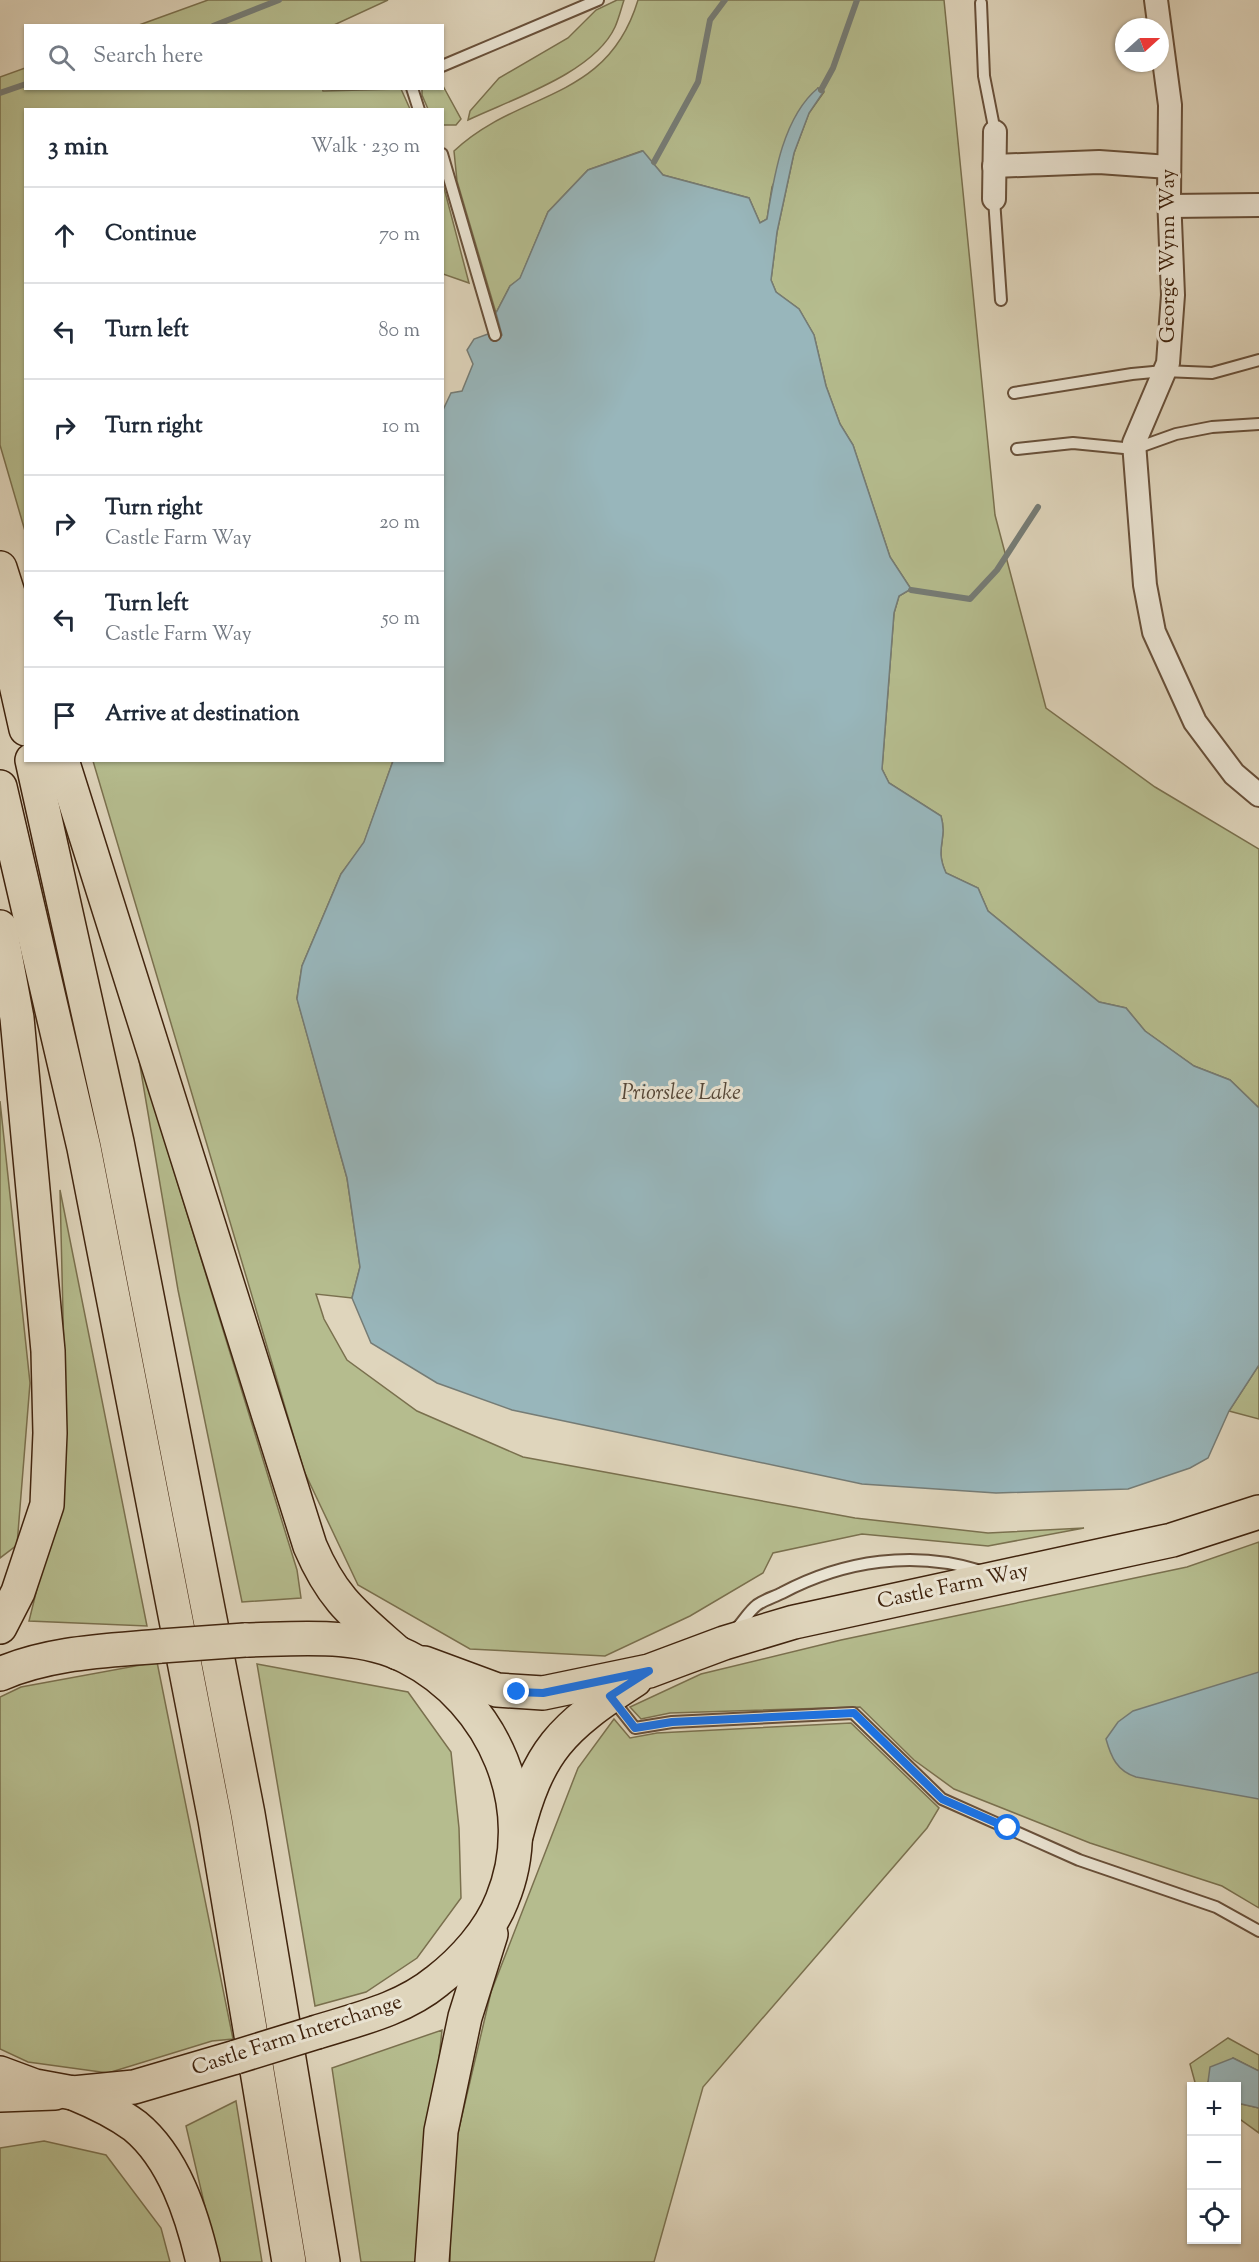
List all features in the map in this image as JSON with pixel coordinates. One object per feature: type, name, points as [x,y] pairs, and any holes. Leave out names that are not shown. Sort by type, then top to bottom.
[{"type":"main road","points":[[0,568],[24,641]]},
{"type":"main road","points":[[0,614],[24,720]]},
{"type":"main road","points":[[32,762],[117,1142],[248,1814],[324,2262]]},
{"type":"main road","points":[[63,762],[310,1546],[322,1574],[338,1599],[403,1655]]},
{"type":"main road","points":[[0,787],[90,1182],[215,1820],[289,2262]]},
{"type":"main road","points":[[0,927],[18,1018],[48,1351],[50,1433],[47,1505],[18,1593],[0,1628]]},
{"type":"main road","name":"Castle Farm Way","points":[[403,1655],[497,1690],[543,1693],[649,1671],[724,1643],[794,1622],[1172,1540],[1259,1512]]},
{"type":"main road","name":"Castle Farm Interchange","points":[[0,1674],[38,1660],[64,1655],[245,1640],[345,1641],[403,1655],[444,1684],[470,1707],[493,1740],[508,1775],[513,1797],[515,1842],[511,1872],[502,1901],[477,1942],[449,1971],[423,1992],[394,2007],[134,2087],[70,2093],[34,2086],[0,2073]]},
{"type":"main road","name":"Castle Farm Way","points":[[515,1842],[526,1796],[550,1749],[586,1714],[649,1671]]},
{"type":"main road","points":[[432,2262],[441,2131],[465,2017],[502,1901]]},
{"type":"main road","points":[[0,2095],[70,2093],[120,2116],[148,2139],[174,2176],[196,2230],[203,2262]]},
{"type":"street","name":"George Wynn Way","points":[[1156,0],[1170,105],[1169,167],[1173,295],[1168,363],[1134,443],[1145,585],[1154,632],[1195,722],[1234,774],[1259,795]]},
{"type":"street","points":[[994,199],[995,132]]},
{"type":"street","points":[[994,166],[1099,162],[1169,167]]},
{"type":"street","points":[[1170,206],[1259,205]]},
{"type":"lane","points":[[444,65],[598,0]]},
{"type":"lane","points":[[981,3],[984,76],[995,132]]},
{"type":"lane","points":[[413,90],[418,108]]},
{"type":"lane","points":[[444,161],[495,335]]},
{"type":"lane","points":[[994,199],[1001,300]]},
{"type":"lane","points":[[1014,393],[1164,371],[1212,373],[1259,360]]},
{"type":"lane","points":[[1017,449],[1073,443],[1134,449],[1176,434],[1212,427],[1259,424]]},
{"type":"lane","points":[[610,1696],[635,1728],[672,1722],[854,1713],[942,1799],[1078,1860],[1216,1907],[1259,1931]]},
{"type":"green space","points":[[208,0],[388,0],[336,24],[142,24]]},
{"type":"green space","points":[[617,0],[624,0],[615,27],[604,43],[589,58],[550,83],[468,120],[470,111],[499,78],[568,38],[596,10]]},
{"type":"green space","points":[[638,0],[944,0],[995,515],[1046,708],[1155,787],[1259,849],[1259,1108],[1230,1080],[1194,1066],[1145,1031],[1126,1008],[1099,1002],[988,911],[978,888],[946,873],[941,857],[943,825],[941,816],[889,783],[882,769],[894,613],[899,596],[911,589],[890,557],[853,445],[840,424],[826,386],[814,335],[799,309],[776,292],[771,280],[777,232],[794,153],[809,113],[824,92],[818,88],[772,187],[767,219],[760,223],[749,198],[663,175],[642,151],[588,170],[548,212],[520,279],[510,286],[496,313],[457,181],[454,151],[480,131],[506,116],[584,77],[605,58],[624,34]]},
{"type":"green space","points":[[24,68],[24,90],[401,90],[410,108],[24,108],[24,528],[0,445],[0,77]]},
{"type":"green space","points":[[444,88],[461,119],[456,125],[444,125],[444,108],[428,108],[422,90],[444,90]]},
{"type":"green space","points":[[444,188],[469,283],[444,274]]},
{"type":"green space","points":[[93,762],[393,762],[364,843],[341,874],[302,966],[297,998],[347,1178],[360,1267],[352,1298],[316,1294],[324,1319],[347,1360],[417,1411],[523,1457],[855,1518],[988,1533],[1084,1528],[988,1546],[862,1534],[773,1553],[763,1573],[690,1616],[605,1656],[470,1649],[358,1585],[304,1471]]},
{"type":"green space","points":[[138,1054],[297,1570],[301,1598],[242,1602],[178,1290]]},
{"type":"green space","points":[[0,1101],[30,1383],[17,1545],[0,1558]]},
{"type":"green space","points":[[60,1190],[147,1626],[29,1621],[60,1496],[66,1439]]},
{"type":"green space","points":[[1259,1365],[1259,1419],[1229,1411]]},
{"type":"green space","points":[[1259,1542],[1259,1908],[1222,1886],[1090,1843],[954,1789],[914,1760],[860,1707],[670,1713],[641,1719],[630,1707],[701,1674],[841,1640],[1187,1567]]},
{"type":"green space","points":[[157,1662],[233,2039],[212,2041],[108,2073],[28,2062],[0,2049],[0,1697],[21,1687]]},
{"type":"green space","points":[[257,1664],[408,1692],[451,1752],[459,1828],[461,1898],[417,1958],[366,1992],[315,2006]]},
{"type":"green space","points":[[614,1719],[630,1738],[657,1733],[851,1723],[939,1808],[927,1828],[703,2087],[654,2262],[450,2262],[449,2171],[491,1992],[578,1768]]},
{"type":"green space","points":[[442,2030],[418,2262],[361,2262],[332,2068]]},
{"type":"green space","points":[[1228,2038],[1259,2055],[1259,2071],[1233,2058],[1208,2082],[1195,2082],[1190,2064]]},
{"type":"green space","points":[[236,2101],[262,2262],[218,2262],[186,2126]]},
{"type":"green space","points":[[1241,2104],[1259,2108],[1259,2133],[1241,2120]]},
{"type":"green space","points":[[44,2141],[106,2155],[161,2228],[170,2262],[0,2262],[0,2148]]},
{"type":"water","name":"Priorslee Lake","points":[[818,88],[824,91],[809,113],[794,153],[777,232],[771,280],[776,292],[799,309],[814,335],[826,386],[840,424],[853,445],[890,557],[911,589],[899,596],[894,613],[882,769],[889,783],[941,816],[943,832],[941,857],[946,873],[978,888],[988,911],[1099,1002],[1126,1008],[1145,1031],[1194,1066],[1230,1080],[1259,1108],[1259,1365],[1229,1411],[1208,1458],[1190,1468],[1128,1489],[996,1493],[862,1484],[512,1410],[437,1383],[371,1343],[352,1298],[360,1267],[347,1178],[297,999],[302,966],[341,874],[364,842],[393,762],[444,762],[444,408],[451,393],[462,391],[473,364],[467,350],[474,339],[488,334],[491,340],[502,335],[496,313],[510,286],[520,278],[548,212],[588,170],[643,151],[663,175],[749,198],[760,223],[767,219],[777,166],[788,131],[806,100]]},
{"type":"water","points":[[1259,1672],[1259,1799],[1136,1777],[1124,1771],[1116,1763],[1106,1739],[1118,1722],[1133,1711]]},
{"type":"water","points":[[1233,2058],[1259,2071],[1259,2108],[1241,2104],[1241,2082],[1208,2082],[1210,2067]]},
{"type":"waterway","points":[[218,24],[279,0]]},
{"type":"waterway","points":[[654,162],[698,82],[710,20],[725,0]]},
{"type":"waterway","points":[[821,90],[833,68],[857,0]]},
{"type":"waterway","points":[[0,93],[24,85]]},
{"type":"waterway","points":[[911,590],[970,599],[997,570],[1038,507]]},
{"type":"route","points":[[517,1692],[543,1693],[649,1671],[610,1696],[635,1728],[672,1722],[854,1713],[942,1799],[1008,1828]]}]
